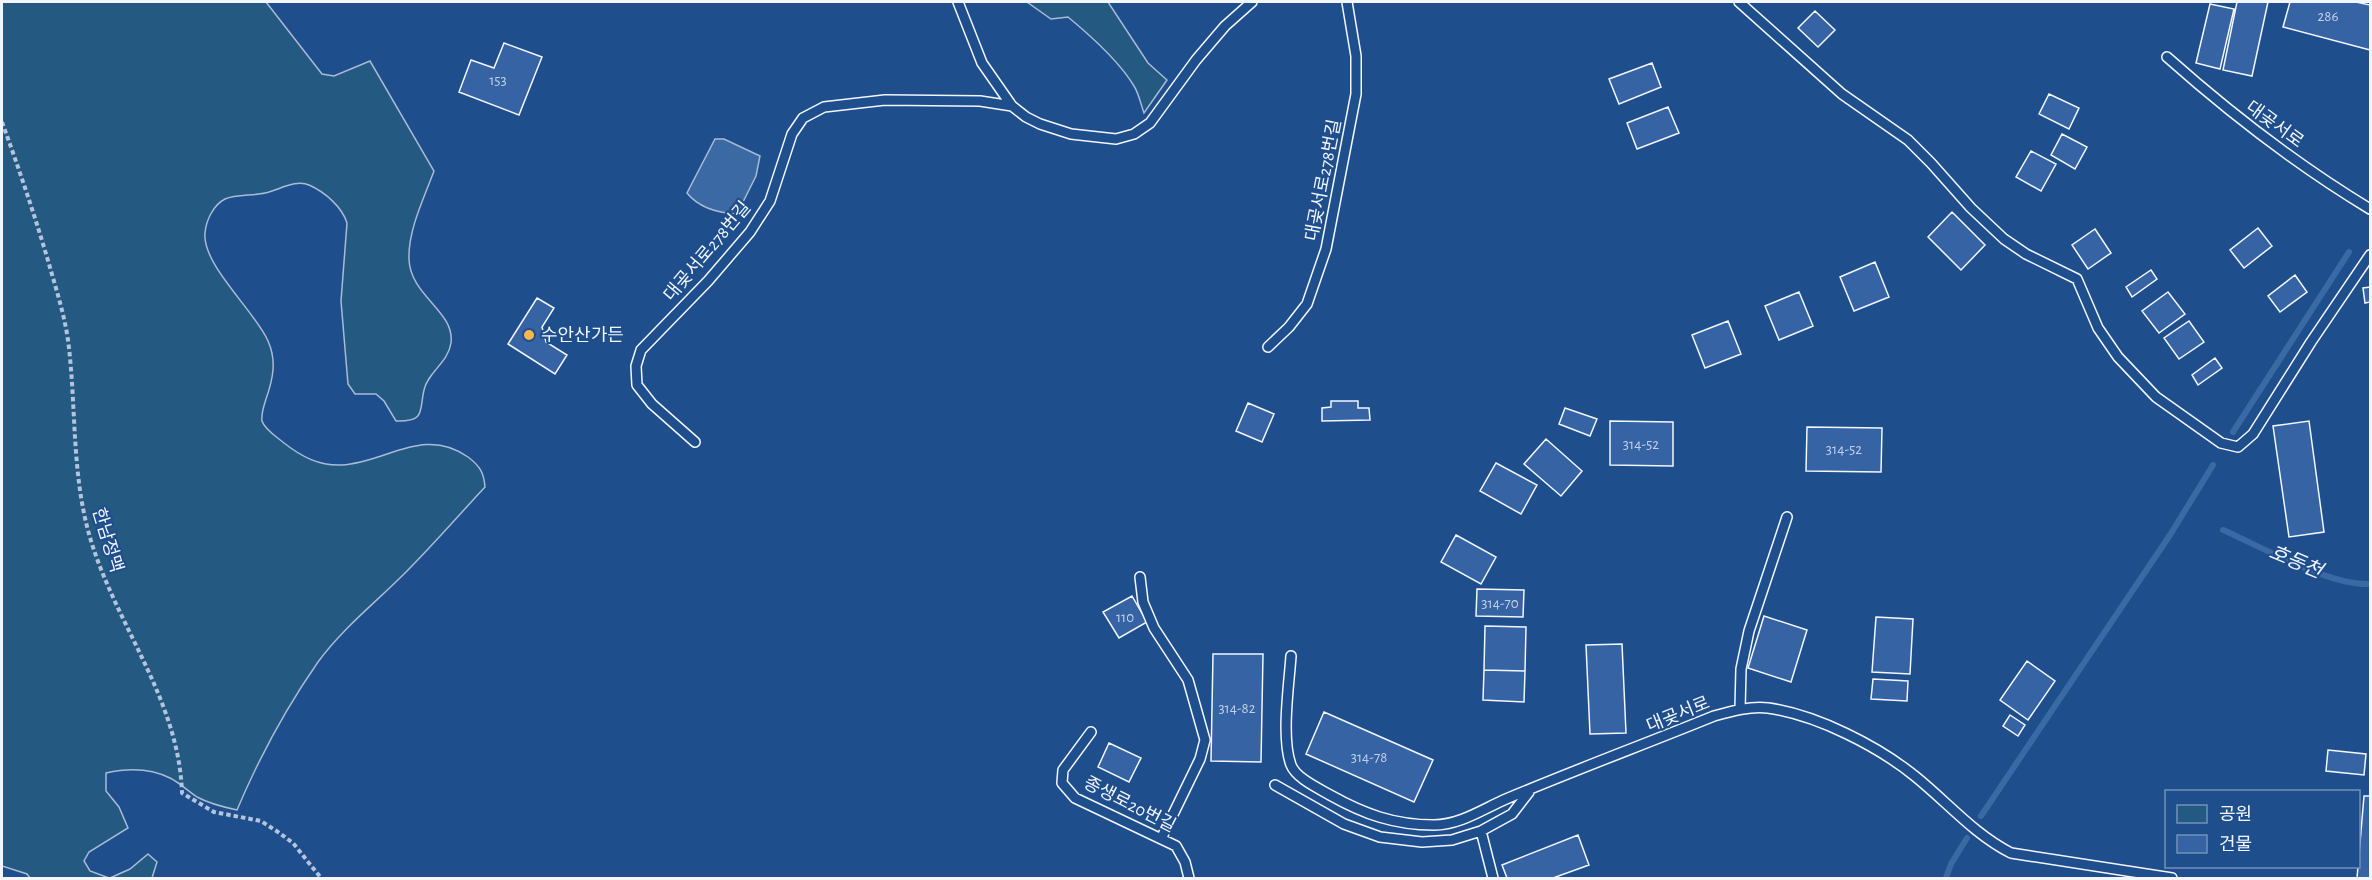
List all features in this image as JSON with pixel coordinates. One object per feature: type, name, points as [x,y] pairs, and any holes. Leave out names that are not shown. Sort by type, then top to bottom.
[{"type":"lane","name":"대곶서로278번길","points":[[958,2],[982,63],[1012,106],[1033,120],[1071,134],[1116,139],[1134,134],[1150,123],[1196,60],[1225,26],[1252,2]]},
{"type":"lane","name":"대곶서로278번길","points":[[1268,346],[1289,327],[1307,304],[1318,278],[1326,249],[1356,94],[1356,56],[1347,2]]},
{"type":"lane","points":[[1738,2],[1842,94],[1908,140],[1971,208],[2004,239],[2026,254],[2077,279],[2098,328],[2118,357],[2156,397],[2221,443],[2238,447],[2253,434],[2370,255]]},
{"type":"lane","name":"대곶서로","points":[[2167,57],[2215,100],[2276,146],[2370,209]]},
{"type":"lane","name":"대곶서로278번길","points":[[695,442],[652,404],[637,385],[636,366],[641,350],[708,281],[750,232],[770,201],[792,134],[803,118],[824,107],[885,100],[959,100],[1012,106]]},
{"type":"lane","points":[[1740,709],[1741,669],[1749,632],[1787,517]]},
{"type":"lane","points":[[1140,577],[1143,602],[1154,628],[1188,680],[1205,740],[1200,759],[1162,837]]},
{"type":"lane","name":"대곶서로","points":[[1291,656],[1286,747],[1291,768],[1307,782],[1340,800],[1367,814],[1389,820],[1434,825],[1453,823],[1714,716],[1740,709],[1767,708],[1804,717],[1858,739],[1892,758],[1972,828],[1992,843],[2011,853],[2172,879]]},
{"type":"lane","name":"종생로20번길","points":[[1090,732],[1064,770],[1062,783],[1075,798],[1162,837],[1176,846],[1185,862],[1189,879]]},
{"type":"lane","points":[[1275,785],[1344,824],[1380,837],[1422,842],[1452,840],[1481,831],[1512,814],[1530,790]]},
{"type":"lane","points":[[1481,831],[1493,879]]},
{"type":"path","name":"한남정맥","points":[[2,122],[34,215],[63,315],[69,348],[80,493],[89,534],[119,613],[162,700],[174,734],[182,793],[214,812],[261,821],[279,832],[293,843],[321,879]]},
{"type":"green space","points":[[2,2],[266,2],[322,74],[334,76],[370,61],[434,171],[414,226],[409,259],[411,272],[417,283],[446,322],[451,343],[446,356],[426,384],[417,417],[412,420],[396,421],[384,401],[376,394],[355,394],[348,384],[341,301],[347,223],[341,211],[327,196],[309,185],[299,183],[265,193],[225,199],[214,209],[207,223],[206,246],[220,273],[261,329],[271,348],[272,377],[262,421],[271,433],[304,456],[334,465],[359,463],[421,445],[452,448],[476,464],[481,470],[485,487],[404,574],[327,650],[295,697],[274,734],[237,810],[197,797],[174,780],[155,772],[122,770],[106,773],[106,791],[119,807],[128,828],[89,852],[84,861],[90,871],[109,878],[30,878],[27,874],[2,866]]},
{"type":"green space","points":[[1027,2],[1108,2],[1148,63],[1167,80],[1144,113],[1134,86],[1113,58],[1068,17],[1051,19]]},
{"type":"green space","points":[[148,854],[157,862],[152,878],[110,878],[130,869]]},
{"type":"shaded area","points":[[715,139],[724,139],[760,156],[756,176],[737,214],[709,209],[687,193]]},
{"type":"building","points":[[2237,2],[2268,2],[2252,76],[2223,70]]},
{"type":"building","points":[[2290,2],[2356,2],[2370,5],[2370,50],[2283,27]]},
{"type":"building","points":[[2210,4],[2234,9],[2220,69],[2196,63]]},
{"type":"building","points":[[1815,11],[1835,30],[1818,47],[1798,28]]},
{"type":"building","points":[[504,43],[542,57],[519,115],[459,92],[471,60],[494,68]]},
{"type":"building","points":[[1652,63],[1661,87],[1619,104],[1609,79]]},
{"type":"building","points":[[2049,94],[2079,108],[2069,129],[2039,114]]},
{"type":"building","points":[[1668,107],[1679,133],[1637,149],[1627,123]]},
{"type":"building","points":[[2062,134],[2087,147],[2075,169],[2051,155]]},
{"type":"building","points":[[2031,151],[2056,164],[2041,191],[2016,177]]},
{"type":"building","points":[[1952,212],[1985,245],[1961,270],[1928,237]]},
{"type":"building","points":[[2258,228],[2272,246],[2244,268],[2230,250]]},
{"type":"building","points":[[2095,229],[2111,253],[2088,269],[2072,245]]},
{"type":"building","points":[[1875,262],[1889,297],[1854,311],[1840,277]]},
{"type":"building","points":[[2151,270],[2157,279],[2132,297],[2126,287]]},
{"type":"building","points":[[2295,275],[2307,292],[2280,312],[2268,296]]},
{"type":"building","points":[[2370,287],[2370,302],[2365,303],[2363,288]]},
{"type":"building","points":[[1799,292],[1813,326],[1779,340],[1765,306]]},
{"type":"building","points":[[2168,292],[2185,314],[2159,333],[2142,311]]},
{"type":"building","name":"수안산가든","points":[[537,298],[554,308],[542,327],[546,342],[567,355],[555,374],[508,344]]},
{"type":"building","points":[[1728,321],[1741,354],[1705,368],[1692,335]]},
{"type":"building","points":[[2189,321],[2204,342],[2179,359],[2164,338]]},
{"type":"building","points":[[2215,358],[2222,368],[2198,385],[2192,375]]},
{"type":"building","points":[[1331,401],[1358,401],[1358,408],[1369,408],[1370,420],[1322,421],[1322,408],[1331,407]]},
{"type":"building","points":[[1248,403],[1274,414],[1262,442],[1236,431]]},
{"type":"building","points":[[1565,408],[1597,419],[1590,436],[1559,424]]},
{"type":"building","points":[[1610,421],[1673,422],[1673,466],[1610,465]]},
{"type":"building","points":[[2309,421],[2324,532],[2289,537],[2273,426]]},
{"type":"building","points":[[1807,427],[1882,428],[1881,472],[1806,471]]},
{"type":"building","points":[[1546,439],[1582,471],[1561,496],[1524,464]]},
{"type":"building","points":[[1496,463],[1537,485],[1521,514],[1480,491]]},
{"type":"building","points":[[1456,535],[1496,557],[1481,584],[1441,562]]},
{"type":"building","points":[[1477,589],[1524,590],[1523,617],[1476,616]]},
{"type":"building","points":[[1132,596],[1147,622],[1119,638],[1103,612]]},
{"type":"building","points":[[1764,616],[1807,630],[1791,682],[1748,668]]},
{"type":"building","points":[[1876,617],[1913,619],[1910,674],[1872,672]]},
{"type":"building","points":[[1485,626],[1526,627],[1525,671],[1484,670]]},
{"type":"building","points":[[1622,644],[1626,733],[1590,734],[1586,645]]},
{"type":"building","points":[[1213,654],[1263,654],[1261,762],[1211,761]]},
{"type":"building","points":[[2027,661],[2055,681],[2028,720],[2000,700]]},
{"type":"building","points":[[1484,670],[1525,671],[1524,702],[1483,700]]},
{"type":"building","points":[[1873,679],[1908,681],[1907,701],[1871,699]]},
{"type":"building","points":[[1324,712],[1433,760],[1414,802],[1306,754]]},
{"type":"building","points":[[2010,715],[2025,725],[2018,736],[2003,726]]},
{"type":"building","points":[[1109,743],[1141,758],[1129,782],[1098,767]]},
{"type":"building","points":[[2328,750],[2366,754],[2364,775],[2326,771]]},
{"type":"building","points":[[2364,796],[2370,796],[2370,878],[2357,878],[2358,868],[2360,868]]},
{"type":"building","points":[[1578,835],[1589,865],[1553,878],[1507,878],[1502,865]]},
{"type":"waterway","points":[[2233,432],[2349,252]]},
{"type":"waterway","points":[[1981,816],[2170,535],[2213,465]]},
{"type":"waterway","name":"호동천","points":[[2223,530],[2335,579],[2370,584]]},
{"type":"waterway","points":[[1946,878],[1951,864],[1967,838]]},
{"type":"place","name":"수안산가든","points":[[529,335]]}]
